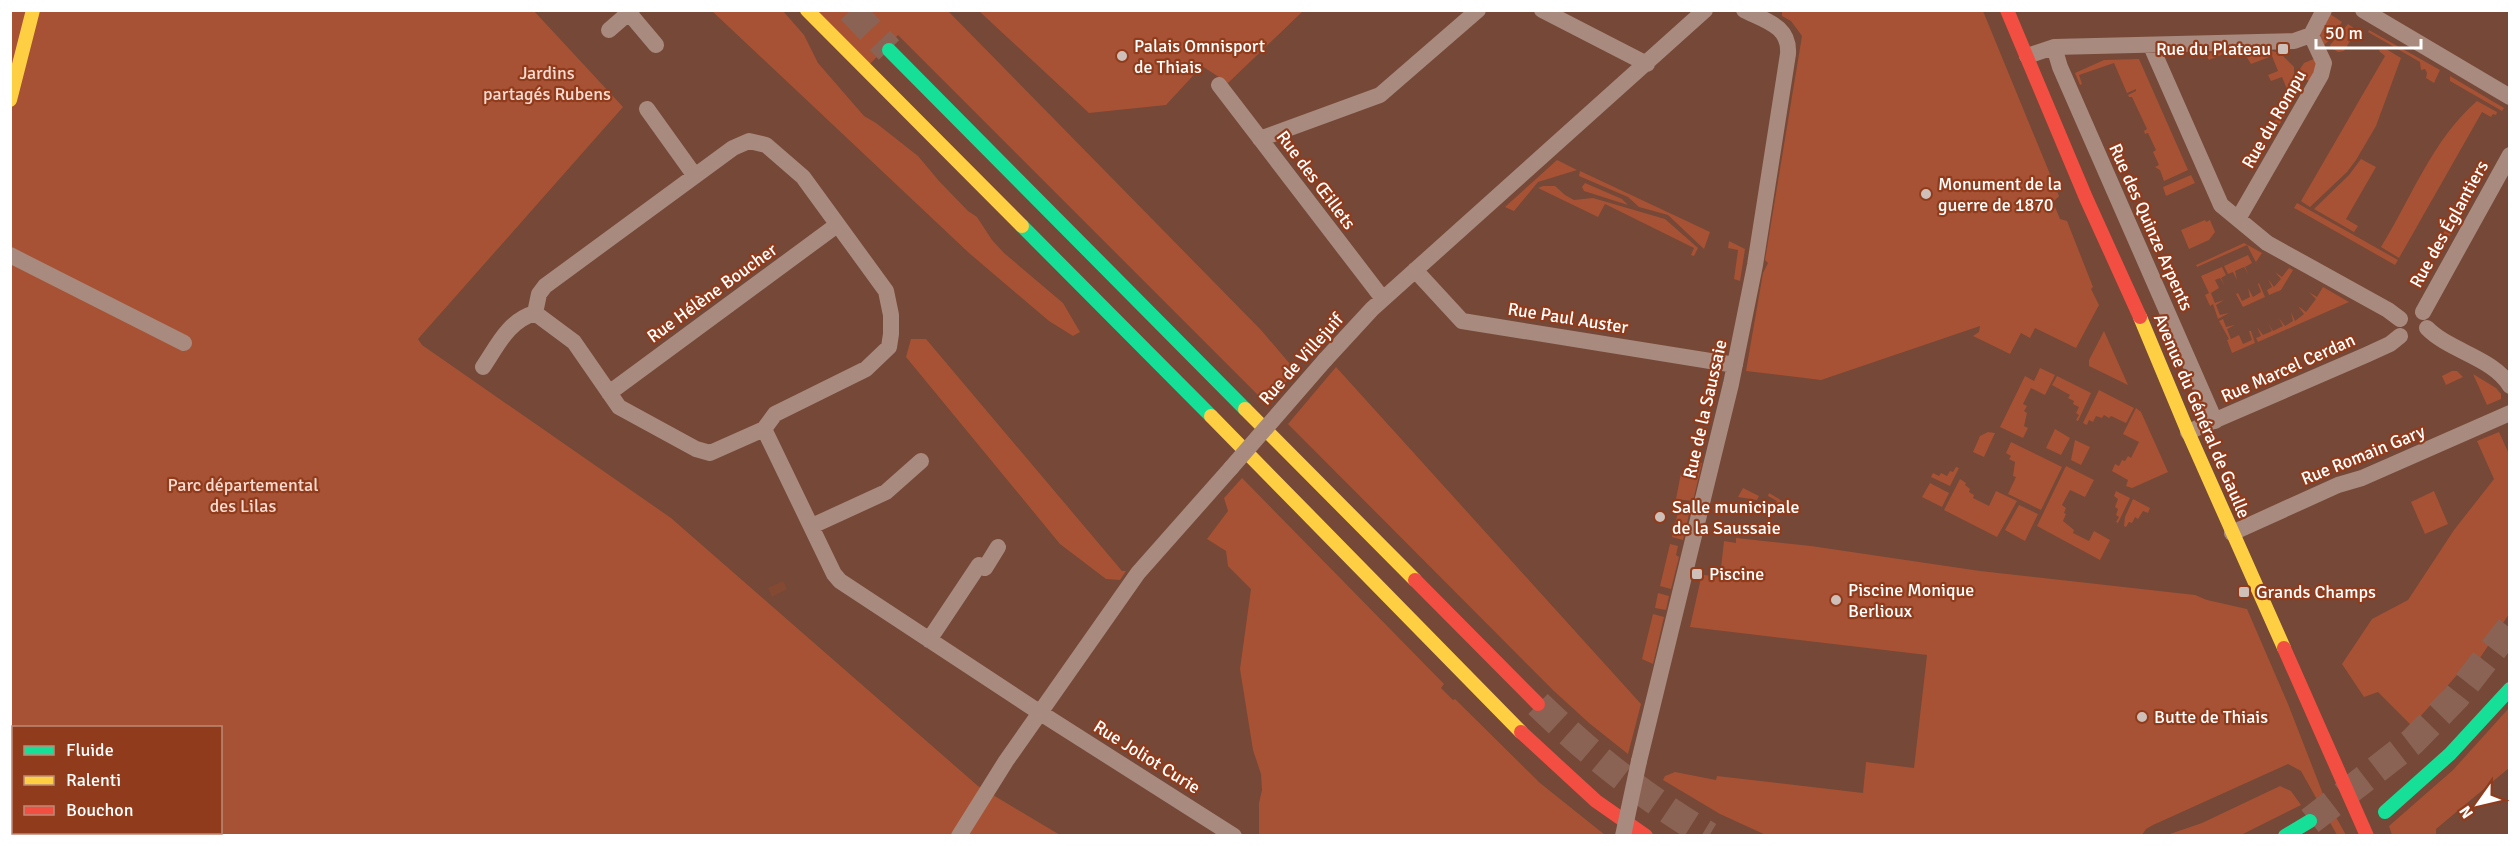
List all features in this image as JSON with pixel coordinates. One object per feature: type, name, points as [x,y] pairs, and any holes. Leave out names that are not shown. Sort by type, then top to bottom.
[{"type":"main road","points":[[10,100],[33,10]]},
{"type":"main road","points":[[807,10],[1539,751],[1596,801],[1646,836]]},
{"type":"main road","name":"Avenue du Général de Gaulle","points":[[2007,10],[2232,533],[2367,836]]},
{"type":"main road","points":[[889,50],[1538,704]]},
{"type":"main road","points":[[2385,812],[2438,768],[2483,723],[2510,689]]},
{"type":"main road","points":[[2285,836],[2310,821]]},
{"type":"street","points":[[1260,138],[1380,95],[1478,10]]},
{"type":"street","points":[[1542,10],[1647,64]]},
{"type":"street","name":"Rue de Villejuif","points":[[959,836],[1039,712],[1138,573],[1325,360],[1383,299],[1705,10]]},
{"type":"street","name":"Rue de la Saussaie","points":[[1623,836],[1639,761],[1736,365],[1755,265],[1789,52],[1783,31],[1744,10]]},
{"type":"street","points":[[2027,56],[2054,47],[2294,41],[2311,35],[2324,10]]},
{"type":"street","points":[[2363,10],[2510,97]]},
{"type":"street","points":[[609,30],[630,12],[656,45]]},
{"type":"street","name":"Rue du Rompu","points":[[2238,219],[2321,75],[2324,63],[2311,35]]},
{"type":"street","points":[[2151,46],[2218,201],[2267,243],[2388,310],[2400,327]]},
{"type":"street","name":"Rue des Quinze Arpents","points":[[2054,47],[2060,67],[2215,421]]},
{"type":"street","name":"Rue des Œillets","points":[[1219,85],[1383,299]]},
{"type":"street","points":[[646,109],[695,176]]},
{"type":"street","points":[[749,141],[766,145],[803,177],[886,291],[891,315],[889,346],[879,358],[854,376],[775,414],[764,429],[710,453],[696,449],[619,407],[574,342],[535,313],[539,294],[544,286],[733,148],[749,141]]},
{"type":"street","name":"Rue des Églantiers","points":[[2425,320],[2510,155]]},
{"type":"street","name":"Rue Hélène Boucher","points":[[609,393],[837,225]]},
{"type":"street","points":[[10,255],[184,343]]},
{"type":"street","name":"Rue Paul Auster","points":[[1415,270],[1462,321],[1736,365]]},
{"type":"street","name":"Rue Marcel Cerdan","points":[[2188,432],[2395,341],[2400,327],[2418,311],[2425,320]]},
{"type":"street","points":[[483,367],[512,324],[522,317],[535,313]]},
{"type":"street","points":[[2425,320],[2439,339],[2501,374],[2510,386]]},
{"type":"street","name":"Rue Romain Gary","points":[[2232,533],[2338,484],[2362,478],[2510,413]]},
{"type":"street","name":"Rue Joliot Curie","points":[[764,429],[840,581],[1039,712],[1234,836]]},
{"type":"street","points":[[812,526],[886,492],[921,461]]},
{"type":"street","points":[[929,640],[979,565],[985,568],[998,547]]},
{"type":"green space","name":"Parc départemental des Lilas","points":[[10,11],[534,11],[623,107],[418,339],[422,345],[671,518],[978,786],[1060,835],[11,835]]},
{"type":"green space","points":[[712,11],[783,11],[804,35],[818,63],[864,116],[918,156],[968,211],[977,217],[992,240],[1004,253],[1063,303],[1080,332],[1073,336],[1049,321],[969,253]]},
{"type":"green space","points":[[816,11],[948,11],[1261,330],[1296,371],[1266,403],[898,35],[868,66]]},
{"type":"green space","points":[[979,11],[1303,11],[1228,83],[1202,66],[1166,105],[1089,113]]},
{"type":"green space","points":[[1782,11],[1983,11],[2059,196],[2053,202],[2060,219],[2067,221],[2099,305],[2076,348],[2035,328],[2030,338],[2021,333],[2010,354],[1973,336],[1979,332],[1980,326],[1821,380],[1746,371],[1763,273],[1768,263],[1765,260],[1802,36],[1791,21],[1782,16]]},
{"type":"green space","points":[[2330,14],[2342,22],[2333,37],[2324,45],[2320,35]]},
{"type":"green space","points":[[2348,24],[2355,29],[2355,33],[2344,51],[2338,52],[2330,45]]},
{"type":"green space","points":[[2369,30],[2440,70],[2434,83],[2426,78],[2427,73],[2425,69],[2421,70],[2420,62],[2368,32]]},
{"type":"green space","points":[[2381,46],[2401,58],[2376,126],[2347,172],[2310,207],[2301,201],[2385,56],[2379,51]]},
{"type":"green space","points":[[2272,51],[2280,53],[2294,67],[2294,99],[2273,136],[2265,125],[2276,120],[2272,110],[2283,105],[2280,98],[2289,94],[2282,77],[2271,81],[2268,75],[2278,71],[2272,56],[2251,64],[2245,54],[2235,57],[2233,54],[2226,53],[2209,60],[2205,53]]},
{"type":"green space","points":[[2316,58],[2318,62],[2312,83],[2304,78],[2300,69],[2304,63]]},
{"type":"green space","points":[[2139,59],[2188,170],[2164,181],[2160,170],[2155,167],[2159,165],[2153,152],[2156,150],[2148,133],[2145,134],[2144,131],[2147,129],[2132,97],[2128,95],[2136,89],[2127,93],[2114,63],[2079,75],[2082,84],[2080,85],[2075,73],[2104,60]]},
{"type":"green space","points":[[2450,76],[2504,108],[2502,111],[2450,81]]},
{"type":"green space","points":[[2477,101],[2497,112],[2496,115],[2493,114],[2491,117],[2482,112],[2399,258],[2381,247],[2435,151],[2461,116]]},
{"type":"green space","points":[[2361,159],[2376,167],[2346,219],[2358,226],[2354,232],[2314,209],[2349,175]]},
{"type":"green space","points":[[1557,160],[1577,170],[1538,182],[1514,211],[1505,207]]},
{"type":"green space","points":[[1580,171],[1710,232],[1704,249],[1668,215],[1639,207],[1628,197],[1579,176]]},
{"type":"green space","points":[[2191,175],[2195,183],[2166,196],[2163,187]]},
{"type":"green space","points":[[2474,177],[2479,184],[2467,204],[2461,201]]},
{"type":"green space","points":[[1585,183],[1622,199],[1628,205],[1584,191],[1582,187]]},
{"type":"green space","points":[[1555,186],[1574,200],[1593,198],[1665,219],[1698,248],[1694,256],[1691,255],[1694,248],[1605,204],[1598,217],[1538,188]]},
{"type":"green space","points":[[2297,203],[2398,260],[2395,265],[2294,208]]},
{"type":"green space","points":[[2456,210],[2461,217],[2449,237],[2443,234]]},
{"type":"green space","points":[[2205,220],[2206,222],[2210,220],[2215,232],[2209,240],[2189,249],[2181,230]]},
{"type":"green space","points":[[1729,241],[1745,249],[1740,281],[1734,279],[1738,250],[1728,248]]},
{"type":"green space","points":[[2244,243],[2262,253],[2256,262],[2260,270],[2247,245],[2197,267],[2196,265]]},
{"type":"green space","points":[[2248,255],[2252,263],[2245,267],[2249,275],[2244,267],[2235,271],[2237,280],[2233,272],[2228,274],[2224,266]]},
{"type":"green space","points":[[2222,267],[2226,275],[2221,278],[2225,286],[2220,278],[2215,280],[2219,288],[2211,293],[2215,303],[2224,300],[2216,305],[2220,315],[2229,313],[2218,319],[2213,304],[2210,306],[2205,295],[2209,293],[2201,276]]},
{"type":"green space","points":[[2289,268],[2293,270],[2281,290],[2269,295],[2267,290],[2272,287],[2268,279],[2274,287],[2281,279],[2275,272],[2282,277]]},
{"type":"green space","points":[[2259,283],[2265,297],[2243,307],[2236,294],[2238,293],[2242,301],[2250,297],[2248,288],[2253,297],[2261,292]]},
{"type":"green space","points":[[2323,287],[2349,302],[2258,342],[2256,338],[2261,336],[2257,327],[2263,335],[2272,331],[2268,323],[2273,331],[2283,326],[2279,318],[2285,326],[2293,321],[2291,312],[2295,321],[2304,314],[2298,306],[2306,312],[2316,299],[2309,292],[2317,297]]},
{"type":"green space","points":[[2223,319],[2226,327],[2235,325],[2227,329],[2231,339],[2239,335],[2243,344],[2252,340],[2249,331],[2251,331],[2255,343],[2232,353],[2227,340],[2229,339],[2219,321]]},
{"type":"green space","points":[[2104,331],[2128,385],[2089,366],[2089,360]]},
{"type":"green space","points":[[911,339],[926,339],[1122,571],[1126,571],[1120,580],[1106,579],[1060,544],[906,357]]},
{"type":"green space","points":[[1336,367],[1641,704],[1628,754],[1554,691],[1288,424]]},
{"type":"green space","points":[[2040,368],[2055,375],[2045,395],[2031,388],[2023,404],[2027,406],[2024,411],[2027,413],[2024,426],[2028,428],[2023,438],[2000,427],[2025,376],[2034,381]]},
{"type":"green space","points":[[2457,371],[2463,377],[2446,385],[2442,376]]},
{"type":"green space","points":[[2473,374],[2496,388],[2501,394],[2501,399],[2487,405]]},
{"type":"green space","points":[[2057,376],[2091,393],[2078,421],[2076,420],[2079,415],[2076,413],[2079,407],[2068,398],[2070,395],[2052,385]]},
{"type":"green space","points":[[2099,390],[2134,408],[2126,423],[2104,415],[2102,418],[2096,416],[2093,422],[2089,420],[2087,425],[2083,423]]},
{"type":"green space","points":[[2136,408],[2141,412],[2168,472],[2132,488],[2126,486],[2128,480],[2112,471],[2115,464],[2119,466],[2128,456],[2131,458],[2139,442],[2123,434]]},
{"type":"green space","points":[[2055,429],[2070,438],[2061,455],[2046,448]]},
{"type":"green space","points":[[1988,432],[1995,433],[1984,457],[1973,452],[1980,436]]},
{"type":"green space","points":[[2499,432],[2509,454],[2509,614],[2478,661],[2471,668],[2464,667],[2412,726],[2378,692],[2364,697],[2342,664],[2372,619],[2408,600],[2454,530],[2494,479],[2477,441]]},
{"type":"green space","points":[[2075,440],[2090,447],[2081,465],[2071,460]]},
{"type":"green space","points":[[2011,442],[2062,467],[2041,510],[2008,494],[2016,477],[2013,476],[2015,462],[2009,459],[2011,456],[2006,453]]},
{"type":"green space","points":[[1692,462],[1702,463],[1693,501],[1676,499],[1681,473],[1690,475]]},
{"type":"green space","points":[[2066,466],[2094,480],[2085,497],[2070,490],[2062,505],[2066,508],[2063,521],[2074,530],[2073,533],[2089,541],[2094,531],[2110,540],[2100,560],[2037,526]]},
{"type":"green space","points":[[1956,467],[1959,468],[1950,486],[1931,477],[1933,473],[1947,476]]},
{"type":"green space","points":[[1242,478],[1444,684],[1441,688],[1453,700],[1455,699],[1540,783],[1605,835],[1259,835],[1261,774],[1253,750],[1240,669],[1251,589],[1228,566],[1226,551],[1207,539],[1228,511],[1224,498]]},
{"type":"green space","points":[[1960,479],[1966,483],[1965,485],[1970,489],[1969,492],[1974,495],[1973,498],[1989,506],[1996,491],[2017,501],[1997,537],[1944,510]]},
{"type":"green space","points":[[1930,483],[1949,493],[1942,507],[1922,497]]},
{"type":"green space","points":[[1743,488],[1759,496],[1757,500],[1738,497]]},
{"type":"green space","points":[[2116,491],[2130,498],[2118,523],[2116,522],[2119,517],[2116,515],[2118,509],[2115,507],[2118,499],[2114,496]]},
{"type":"green space","points":[[2434,491],[2448,524],[2425,534],[2411,502]]},
{"type":"green space","points":[[1769,493],[1789,505],[1782,510],[1771,511],[1777,501],[1768,496]]},
{"type":"green space","points":[[2133,499],[2150,508],[2148,513],[2143,511],[2138,519],[2135,517],[2126,527],[2124,526],[2125,517]]},
{"type":"green space","points":[[2019,505],[2038,514],[2025,541],[2005,530]]},
{"type":"green space","points":[[1678,512],[1689,514],[1683,540],[1672,537]]},
{"type":"green space","points":[[1736,538],[1811,546],[1980,571],[2195,595],[2247,609],[2288,704],[2323,794],[2346,835],[2337,835],[2301,771],[2288,764],[2153,825],[2142,835],[1768,836],[1720,814],[1663,780],[1665,776],[1675,772],[1716,780],[1717,776],[1863,793],[1866,762],[1914,768],[1927,655],[1690,627],[1701,578],[1704,575],[1731,578],[1732,570],[1721,568],[1724,541],[1736,543]]},
{"type":"green space","points":[[1670,544],[1678,546],[1676,555],[1679,557],[1671,589],[1660,586]]},
{"type":"green space","points":[[1658,593],[1669,596],[1666,610],[1655,608]]},
{"type":"green space","points":[[1653,614],[1664,617],[1653,664],[1642,659]]},
{"type":"green space","points":[[2509,708],[2509,768],[2436,829],[2436,835],[2392,835],[2389,826],[2453,770]]},
{"type":"green space","points":[[2280,786],[2291,791],[2301,805],[2241,835],[2167,835],[2202,823]]},
{"type":"shaded area","points":[[783,581],[787,589],[772,597],[768,588]]},
{"type":"tunnel","points":[[851,10],[889,50]]},
{"type":"tunnel","points":[[2310,821],[2412,742],[2456,697],[2510,628]]},
{"type":"tunnel","points":[[1538,704],[1579,742],[1620,775],[1662,806],[1709,836]]},
{"type":"traffic: fast","points":[[889,50],[1245,409]]},
{"type":"traffic: fast","points":[[1022,226],[1211,416]]},
{"type":"traffic: fast","points":[[2385,812],[2450,754],[2510,689]]},
{"type":"traffic: fast","points":[[2285,836],[2310,821]]},
{"type":"traffic: slow","points":[[10,100],[33,10]]},
{"type":"traffic: slow","points":[[807,10],[1022,226]]},
{"type":"traffic: slow","points":[[2140,317],[2188,432],[2284,648]]},
{"type":"traffic: slow","points":[[1245,409],[1415,580]]},
{"type":"traffic: slow","points":[[1211,416],[1521,732]]},
{"type":"traffic: jam","points":[[2007,10],[2086,198],[2140,317]]},
{"type":"traffic: jam","points":[[1415,580],[1538,704]]},
{"type":"traffic: jam","points":[[2284,648],[2367,836]]},
{"type":"traffic: jam","points":[[1521,732],[1596,801],[1646,836]]},
{"type":"place","name":"Rue du Plateau","points":[[2283,49]]},
{"type":"place","name":"Palais Omnisport de Thiais","points":[[1122,56]]},
{"type":"place","name":"Monument de la guerre de 1870","points":[[1926,194]]},
{"type":"place","name":"Salle municipale de la Saussaie","points":[[1660,517]]},
{"type":"place","name":"Piscine","points":[[1697,574]]},
{"type":"place","name":"Grands Champs","points":[[2244,592]]},
{"type":"place","name":"Piscine Monique Berlioux","points":[[1836,600]]},
{"type":"place","name":"Butte de Thiais","points":[[2142,717]]},
{"type":"park label","name":"Jardins partagés Rubens","points":[[547,83]]}]
